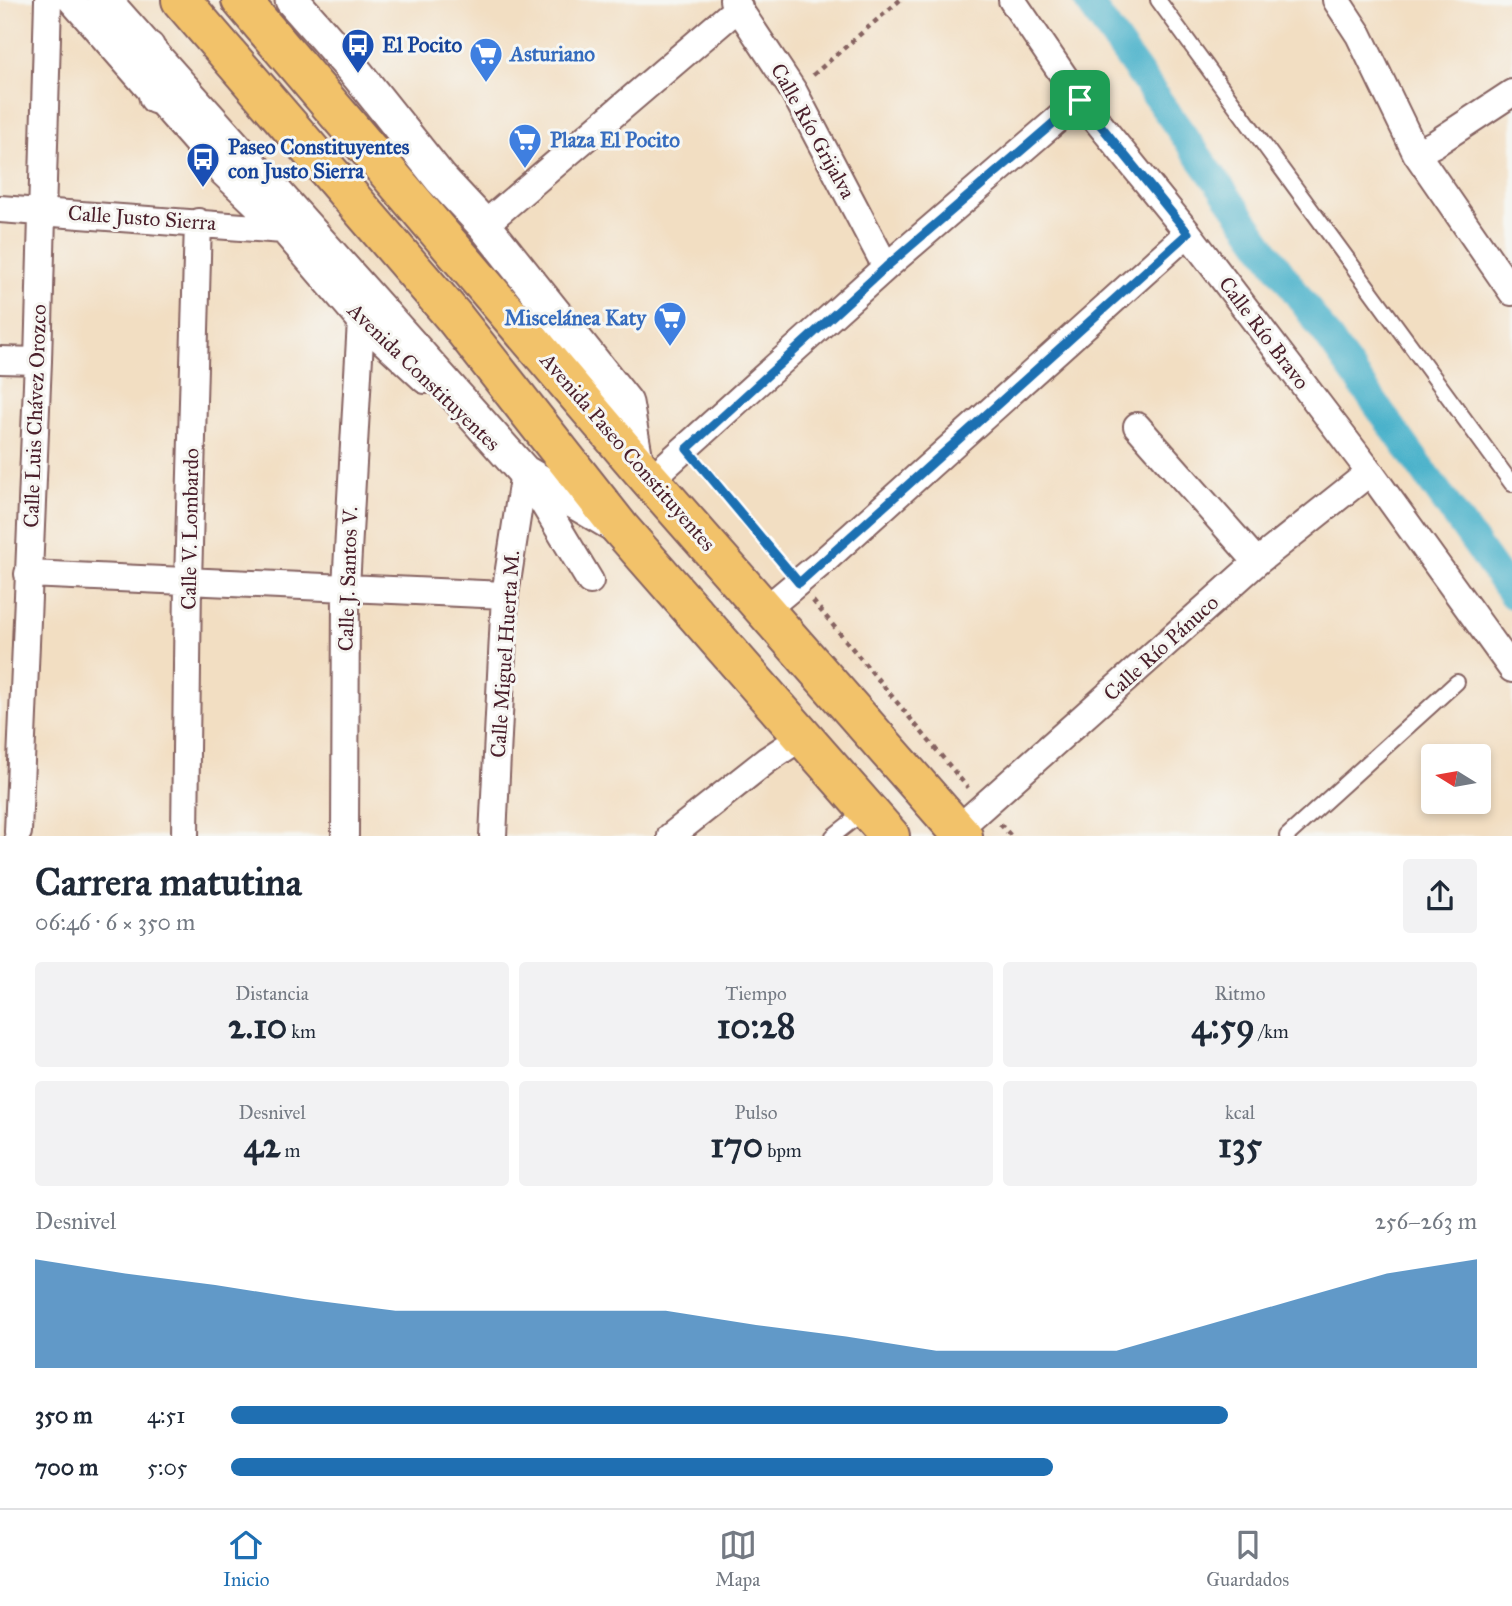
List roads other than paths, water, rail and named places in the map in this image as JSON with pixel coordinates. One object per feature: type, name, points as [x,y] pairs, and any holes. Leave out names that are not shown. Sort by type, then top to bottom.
[{"type":"highway","points":[[181,0],[454,317],[620,528],[878,823]]},
{"type":"highway","name":"Avenida Paseo Constituyentes","points":[[242,0],[644,472],[766,609],[968,824]]},
{"type":"street","name":"Calle Luis Chávez Orozco","points":[[18,832],[38,361],[48,0]]},
{"type":"street","name":"Avenida Constituyentes","points":[[71,0],[223,173],[283,230],[361,321],[524,472],[620,528]]},
{"type":"street","name":"Avenida Constituyentes","points":[[104,0],[524,472]]},
{"type":"street","points":[[292,0],[358,75],[441,179],[484,225],[626,403],[644,472],[687,449],[886,267],[1080,100]]},
{"type":"street","name":"Calle Río Bravo","points":[[1012,0],[1080,100],[1188,233],[1370,472],[1512,669]]},
{"type":"street","points":[[1336,0],[1359,35],[1416,153],[1512,292]]},
{"type":"street","points":[[484,225],[736,4]]},
{"type":"street","name":"Calle Río Grijalva","points":[[736,4],[794,92],[886,267]]},
{"type":"street","points":[[148,48],[156,97]]},
{"type":"street","points":[[1416,153],[1436,143],[1512,93]]},
{"type":"street","name":"Calle Justo Sierra","points":[[0,209],[283,230]]},
{"type":"street","name":"Calle V. Lombardo","points":[[185,836],[188,581],[198,222]]},
{"type":"street","points":[[766,609],[799,583],[1188,233]]},
{"type":"street","name":"Calle J. Santos V.","points":[[345,836],[346,587],[361,321]]},
{"type":"street","points":[[0,360],[38,361]]},
{"type":"street","points":[[1137,426],[1257,562]]},
{"type":"street","points":[[524,472],[590,581]]},
{"type":"street","name":"Calle Miguel Huerta M.","points":[[494,836],[505,595],[524,472]]},
{"type":"street","name":"Calle Río Pánuco","points":[[968,824],[1257,562],[1370,472]]},
{"type":"street","points":[[28,574],[505,595]]},
{"type":"street","points":[[671,836],[767,760],[803,736]]},
{"type":"lane","points":[[1158,0],[1512,484]]},
{"type":"lane","points":[[1287,836],[1457,682]]},
{"type":"lane","points":[[833,836],[878,823]]},
{"type":"waterway","points":[[1087,0],[1512,595]]},
{"type":"place","name":"El Pocito","points":[[358,75]]},
{"type":"place","name":"Asturiano","points":[[486,84]]},
{"type":"place","name":"Plaza El Pocito","points":[[525,170]]},
{"type":"place","name":"Paseo Constituyentes con Justo Sierra","points":[[203,189]]},
{"type":"place","name":"Miscelánea Katy","points":[[670,348]]}]
